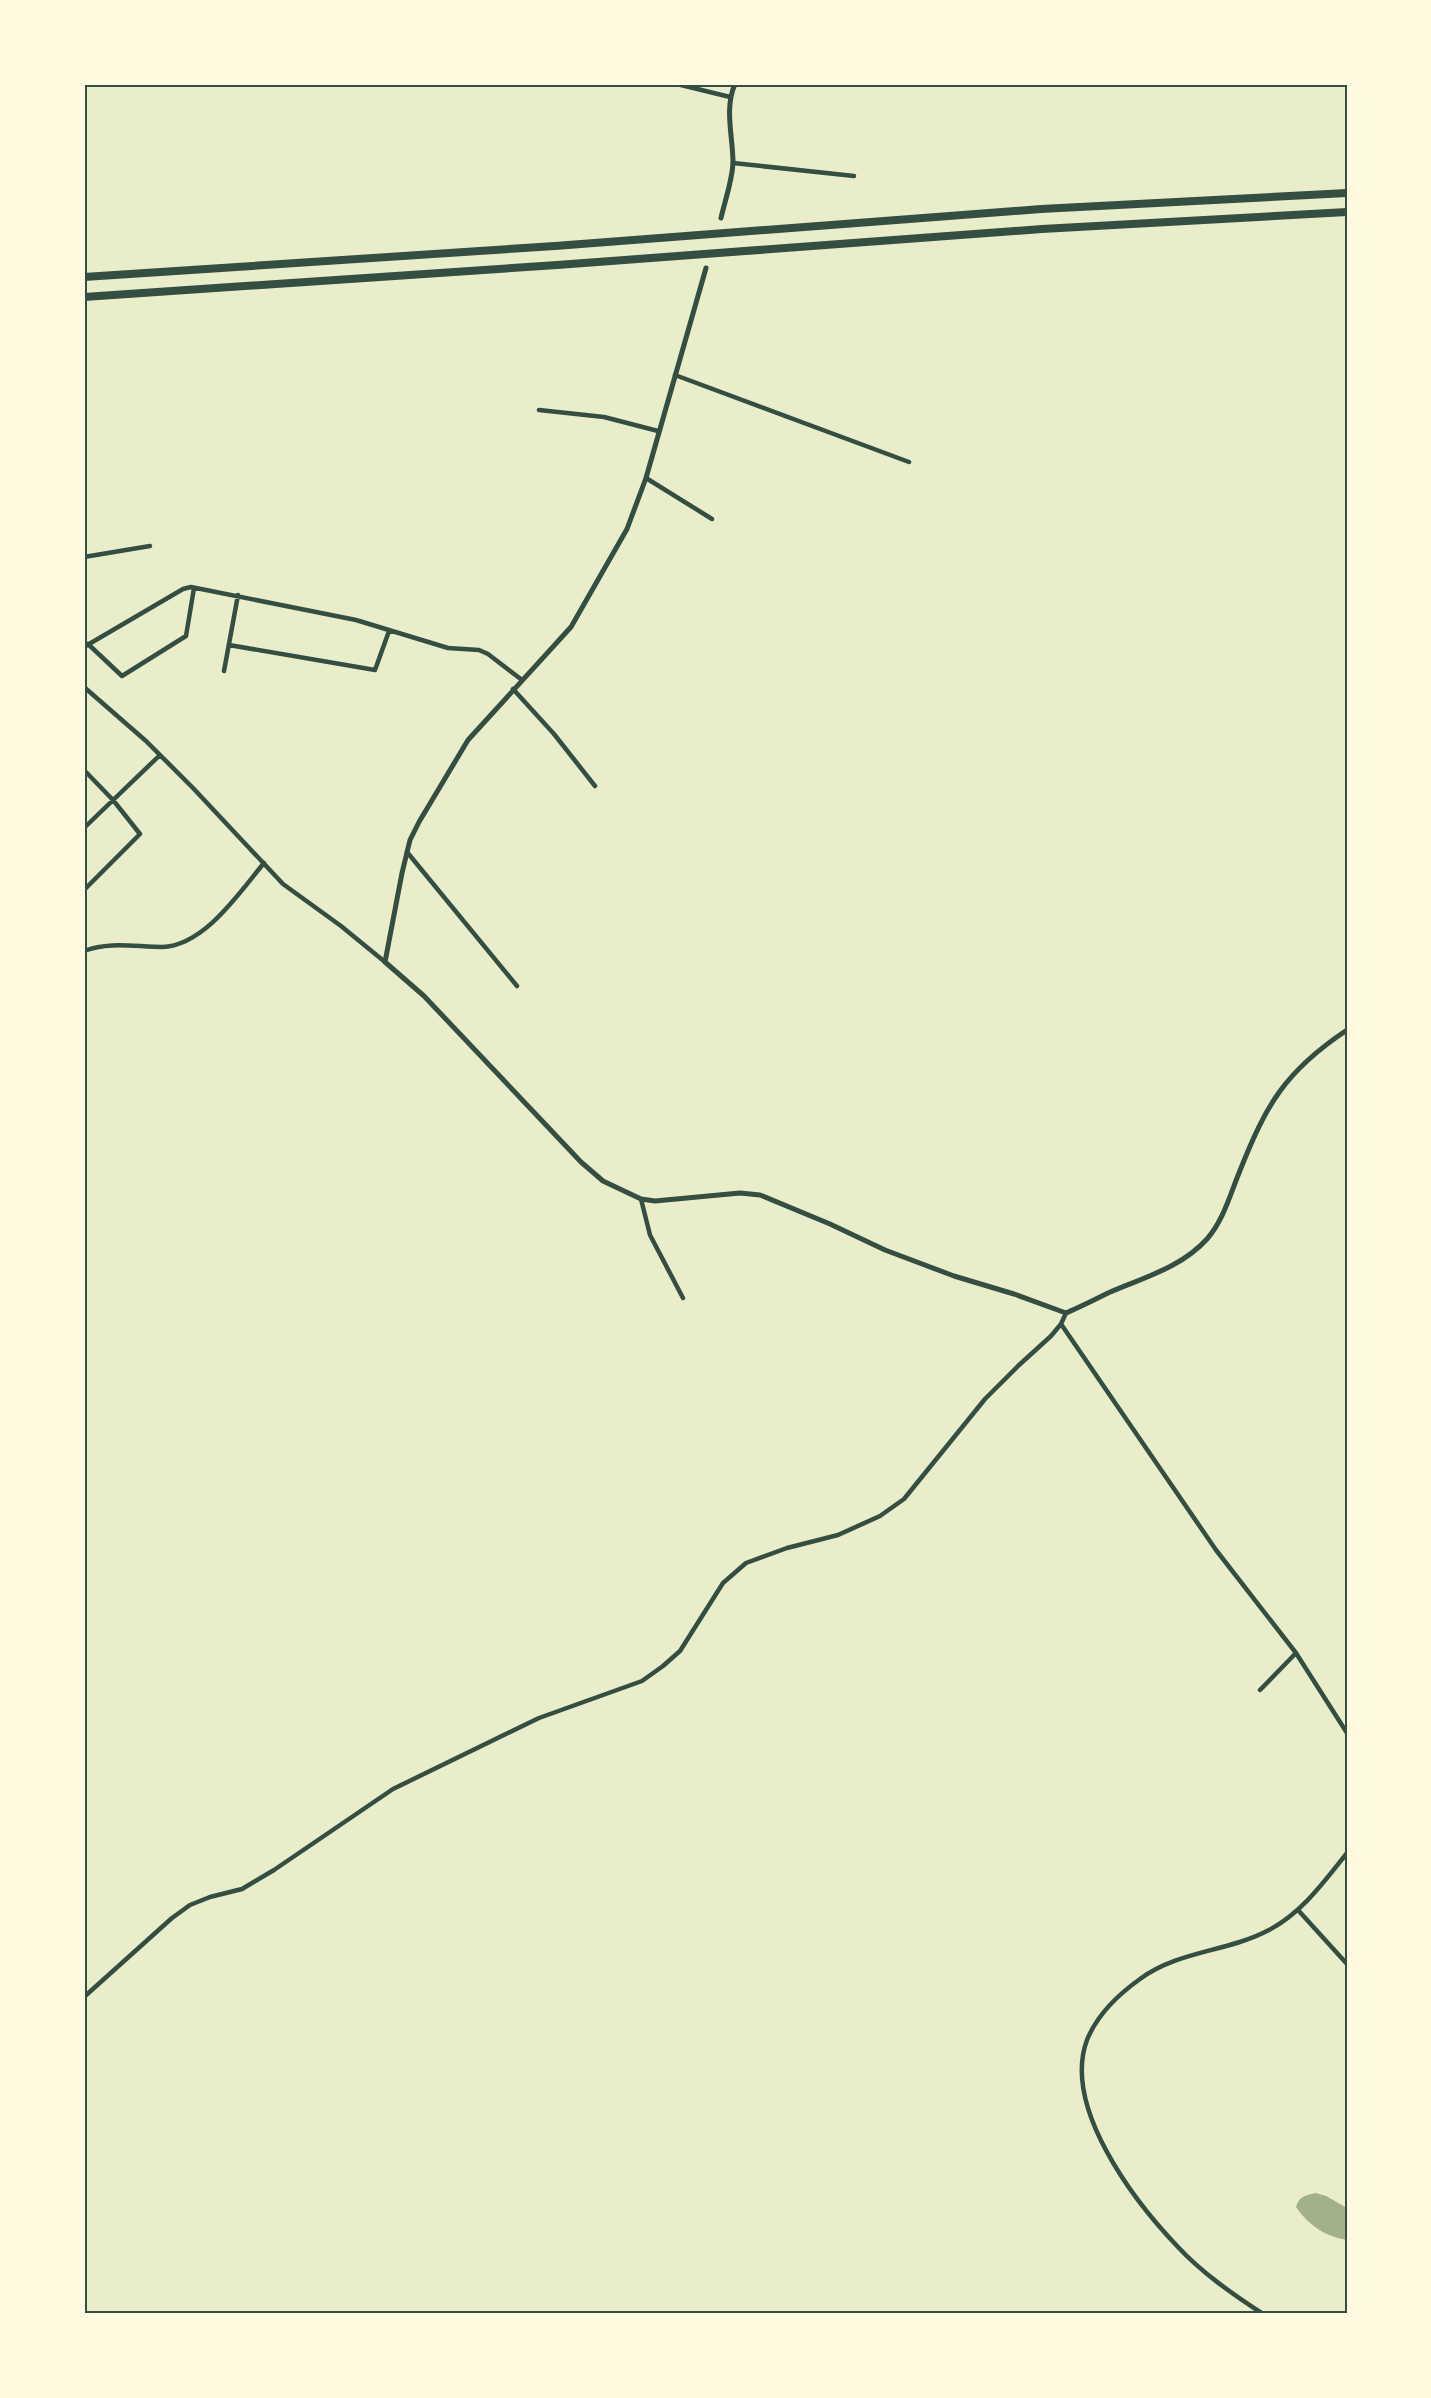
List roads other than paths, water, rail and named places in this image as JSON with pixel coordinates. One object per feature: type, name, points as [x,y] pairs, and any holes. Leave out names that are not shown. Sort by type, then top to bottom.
[{"type":"highway","points":[[84,277],[555,246],[1041,209],[1347,193]]},
{"type":"highway","points":[[84,297],[557,265],[1007,231],[1347,212]]},
{"type":"street","points":[[677,84],[730,97]]},
{"type":"street","points":[[721,218],[733,162],[730,97],[735,84]]},
{"type":"street","points":[[733,162],[854,176]]},
{"type":"street","points":[[385,962],[407,852],[419,822],[463,747],[513,689],[559,641],[582,610],[627,529],[646,478],[706,268]]},
{"type":"street","points":[[675,375],[909,462]]},
{"type":"street","points":[[539,410],[604,417],[658,431]]},
{"type":"street","points":[[646,478],[712,519]]},
{"type":"street","points":[[84,557],[150,546]]},
{"type":"street","points":[[194,588],[186,636],[122,676],[86,646],[183,589],[194,588],[356,620],[448,648],[479,650],[488,654],[522,680]]},
{"type":"street","points":[[224,671],[238,595]]},
{"type":"street","points":[[229,645],[375,670],[389,630]]},
{"type":"street","points":[[84,687],[160,755],[221,816],[283,884],[341,926],[385,962],[439,1012],[580,1162],[603,1180],[641,1199],[655,1201],[740,1193],[760,1195],[830,1224],[885,1251],[1066,1313]]},
{"type":"street","points":[[513,689],[554,734],[595,786]]},
{"type":"street","points":[[84,828],[160,755]]},
{"type":"street","points":[[84,770],[113,800],[140,834],[84,890]]},
{"type":"street","points":[[407,852],[517,986]]},
{"type":"street","points":[[84,951],[104,946],[181,945],[217,917],[265,864]]},
{"type":"street","points":[[84,1997],[172,1918],[190,1905],[242,1888],[273,1870],[393,1789],[539,1718],[642,1681],[680,1651],[723,1583],[746,1563],[787,1548],[838,1535],[880,1516],[904,1499],[985,1399],[1061,1324],[1066,1313],[1188,1258],[1209,1237],[1222,1214],[1258,1125],[1275,1095],[1289,1078],[1312,1057],[1347,1030]]},
{"type":"street","points":[[641,1199],[650,1235],[683,1298]]},
{"type":"street","points":[[1061,1324],[1216,1550],[1296,1653],[1347,1733]]},
{"type":"street","points":[[1260,1690],[1296,1653]]},
{"type":"street","points":[[1263,2314],[1204,2272],[1178,2247],[1141,2203],[1119,2171],[1098,2133],[1088,2107],[1082,2061],[1088,2039],[1107,2008],[1141,1978],[1164,1965],[1267,1932],[1298,1910],[1347,1853]]},
{"type":"street","points":[[1298,1910],[1347,1964]]}]
